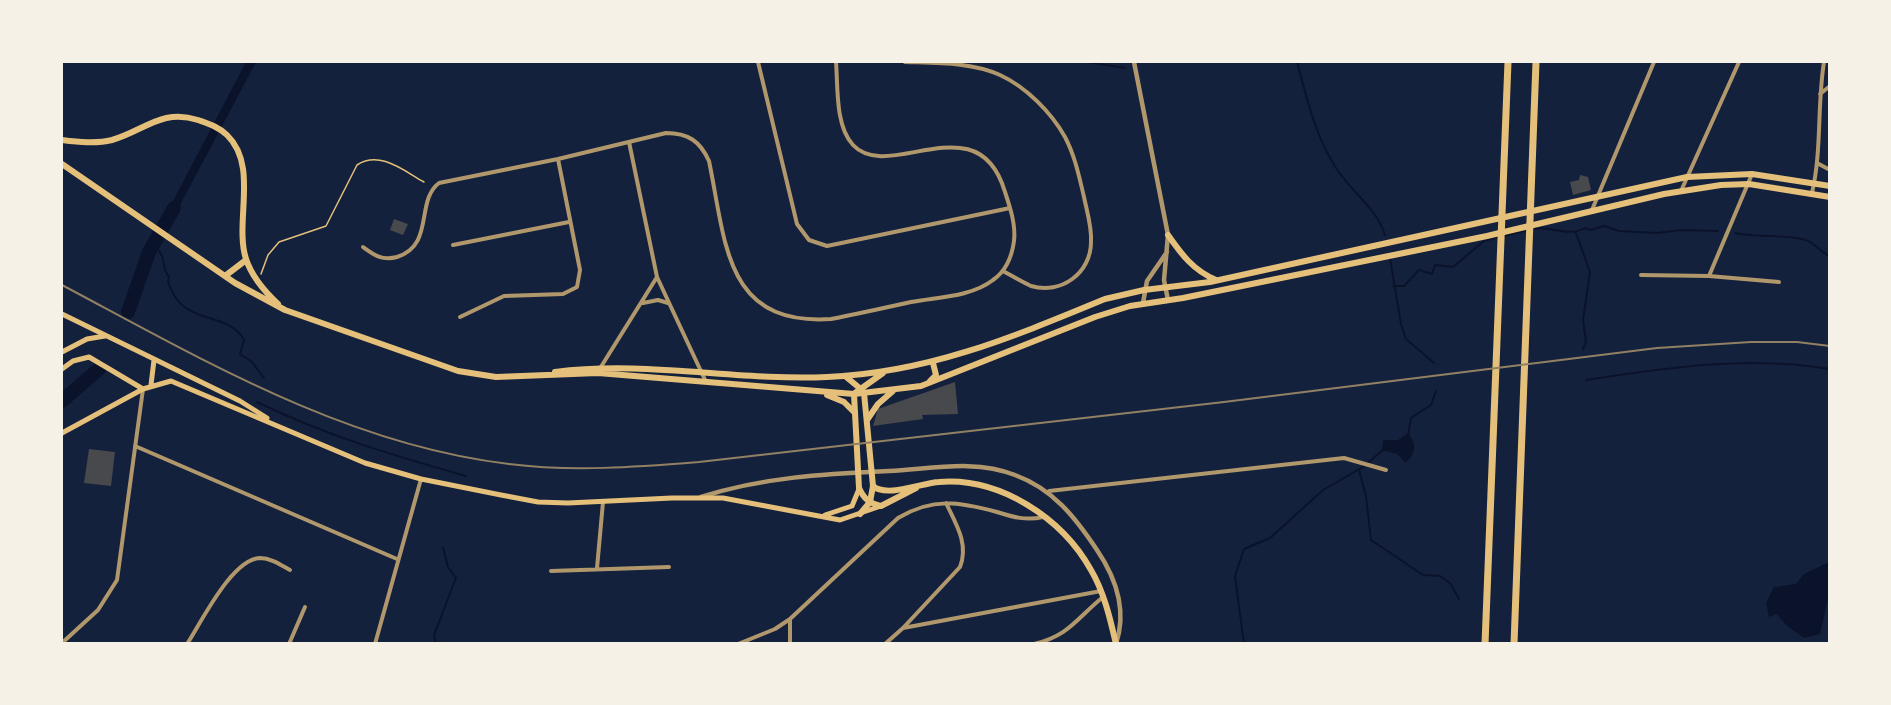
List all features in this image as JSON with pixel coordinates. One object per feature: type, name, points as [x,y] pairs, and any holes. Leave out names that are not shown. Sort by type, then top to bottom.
[{"type":"highway","points":[[1485,644],[1500,209],[1508,62]]},
{"type":"highway","points":[[1514,644],[1536,62]]},
{"type":"main road","points":[[62,140],[87,143],[109,140],[162,118],[189,117],[208,123],[229,136],[239,156],[243,174],[246,260],[266,293],[285,310]]},
{"type":"main road","points":[[62,164],[225,276],[285,310],[458,371],[496,377],[531,377],[599,370],[702,372],[782,377],[845,376],[883,372],[933,363],[990,345],[1105,299],[1144,290],[1166,289],[1217,280],[1687,177],[1752,174],[1830,186]]},
{"type":"main road","points":[[599,370],[821,392],[854,394],[863,391],[894,390],[921,386],[1095,317],[1143,303],[1168,300],[1487,236],[1681,191],[1721,185],[1749,184],[1830,197]]},
{"type":"main road","points":[[1168,234],[1184,259],[1201,273],[1217,280]]},
{"type":"main road","points":[[225,276],[246,260]]},
{"type":"main road","points":[[62,314],[240,401],[273,423]]},
{"type":"main road","points":[[62,352],[87,339],[107,336]]},
{"type":"main road","points":[[62,369],[82,358],[96,360],[143,388]]},
{"type":"main road","points":[[151,385],[154,360]]},
{"type":"main road","points":[[921,386],[936,375],[933,363]]},
{"type":"main road","points":[[863,391],[883,372]]},
{"type":"main road","points":[[845,376],[863,391],[868,429],[873,483],[870,502],[860,514]]},
{"type":"main road","points":[[131,379],[134,394]]},
{"type":"main road","points":[[62,433],[143,388],[164,381],[178,383],[338,453],[421,479],[538,502],[603,502],[700,497],[750,502],[840,520],[881,506],[925,484]]},
{"type":"main road","points":[[867,420],[878,404],[894,390]]},
{"type":"main road","points":[[821,392],[839,399],[855,413]]},
{"type":"main road","points":[[821,516],[839,513],[852,506],[859,486],[854,394]]},
{"type":"main road","points":[[873,483],[885,492],[925,484],[958,482],[1008,495],[1044,517],[1077,548],[1102,594],[1116,644]]},
{"type":"main road","points":[[859,486],[870,502],[881,506]]},
{"type":"street","points":[[758,62],[797,224],[809,240],[827,246],[1010,208]]},
{"type":"street","points":[[363,247],[375,256],[384,259],[404,254],[412,248],[420,236],[431,192],[439,183],[558,159],[666,133],[681,133],[695,140],[704,149],[709,161],[729,255],[736,275],[756,300],[781,316],[813,320],[831,319],[959,294],[980,288],[1003,272],[1015,238],[1010,208],[996,170],[978,153],[947,147],[882,155],[864,153],[853,145],[846,133],[836,62]]},
{"type":"street","points":[[905,62],[968,67],[1000,75],[1027,93],[1050,116],[1074,156],[1091,236],[1090,254],[1084,268],[1074,279],[1049,288],[1032,286],[1003,272]]},
{"type":"street","points":[[1134,62],[1168,234],[1166,289],[1168,300]]},
{"type":"street","points":[[1592,211],[1654,62]]},
{"type":"street","points":[[1681,191],[1739,62]]},
{"type":"street","points":[[1812,193],[1817,163],[1819,94],[1824,62]]},
{"type":"street","points":[[1819,94],[1830,86]]},
{"type":"street","points":[[629,142],[657,277],[706,382]]},
{"type":"street","points":[[460,317],[504,296],[563,294],[577,287],[580,270],[558,159]]},
{"type":"street","points":[[1817,163],[1830,170]]},
{"type":"street","points":[[1709,276],[1752,174]]},
{"type":"street","points":[[453,245],[569,222]]},
{"type":"street","points":[[1143,303],[1147,281],[1167,252]]},
{"type":"street","points":[[1641,275],[1709,276],[1779,282]]},
{"type":"street","points":[[599,370],[643,303],[657,277]]},
{"type":"street","points":[[643,303],[658,300],[669,304]]},
{"type":"street","points":[[62,643],[98,610],[117,580],[143,388]]},
{"type":"street","points":[[135,446],[397,559]]},
{"type":"street","points":[[1048,491],[1344,458],[1386,470]]},
{"type":"street","points":[[700,497],[744,484],[782,477],[941,466],[994,469],[1015,474],[1048,491],[1081,526],[1113,579],[1121,602],[1122,615],[1116,644]]},
{"type":"street","points":[[375,644],[421,479]]},
{"type":"street","points":[[597,568],[603,502]]},
{"type":"street","points":[[885,644],[960,567],[965,555],[959,531],[946,502]]},
{"type":"street","points":[[738,644],[760,636],[790,619],[898,518],[915,508],[931,503],[946,502],[1025,520],[1044,517]]},
{"type":"street","points":[[187,644],[239,566],[261,558],[273,560],[290,570]]},
{"type":"street","points":[[551,570],[669,567]]},
{"type":"street","points":[[903,628],[1102,594]]},
{"type":"street","points":[[1034,644],[1062,635],[1102,594]]},
{"type":"street","points":[[289,644],[305,607]]},
{"type":"street","points":[[790,619],[790,644]]},
{"type":"path","points":[[260,274],[268,255],[281,240],[326,226],[357,165],[362,162],[376,160],[390,162],[424,182]]},
{"type":"water","points":[[246,62],[256,62],[170,224],[163,220]]},
{"type":"water","points":[[1408,433],[1414,448],[1406,463],[1397,454],[1382,450],[1383,440],[1398,440]]},
{"type":"water","points":[[1829,562],[1829,594],[1820,634],[1804,638],[1787,626],[1777,614],[1769,617],[1766,603],[1774,587],[1796,584],[1804,574]]},
{"type":"building","points":[[1580,175],[1588,177],[1591,190],[1573,195],[1570,182],[1579,180]]},
{"type":"building","points":[[394,219],[408,224],[403,235],[390,230]]},
{"type":"building","points":[[955,382],[958,414],[922,415],[923,419],[873,426],[878,409]]},
{"type":"building","points":[[89,449],[115,452],[111,486],[84,483]]},
{"type":"waterway","points":[[1087,62],[1125,68]]},
{"type":"waterway","points":[[1297,62],[1313,118],[1330,159],[1344,179],[1371,209],[1385,235]]},
{"type":"waterway","points":[[128,312],[149,252],[174,208]]},
{"type":"waterway","points":[[1533,229],[1572,232],[1604,226],[1619,231],[1656,233],[1682,230],[1718,231]]},
{"type":"waterway","points":[[1504,236],[1527,230]]},
{"type":"waterway","points":[[1576,233],[1590,272],[1583,320],[1586,342],[1583,349]]},
{"type":"waterway","points":[[1735,233],[1804,240],[1830,256]]},
{"type":"waterway","points":[[1393,286],[1404,286],[1419,270],[1432,274],[1435,265],[1453,267],[1484,241],[1498,237]]},
{"type":"waterway","points":[[155,242],[169,277],[169,285],[178,300],[197,314],[229,325],[237,331],[244,340],[240,354],[251,361],[264,378]]},
{"type":"waterway","points":[[1390,258],[1401,324],[1406,339],[1434,363]]},
{"type":"waterway","points":[[1586,380],[1646,371],[1738,363],[1800,365],[1830,369]]},
{"type":"waterway","points":[[62,401],[100,368]]},
{"type":"waterway","points":[[1408,435],[1411,418],[1431,405],[1436,391]]},
{"type":"waterway","points":[[257,402],[334,435],[466,476]]},
{"type":"waterway","points":[[1244,644],[1235,576],[1244,549],[1270,538],[1323,490],[1363,467],[1384,449]]},
{"type":"waterway","points":[[1359,470],[1366,496],[1371,540],[1423,575],[1440,576],[1450,583],[1459,599]]},
{"type":"waterway","points":[[436,644],[434,635],[456,578],[448,567],[443,548]]},
{"type":"railway","points":[[62,285],[223,370],[334,419],[391,439],[449,454],[509,464],[557,468],[628,467],[699,462],[1224,402],[1657,348],[1751,342],[1797,342],[1830,346]]}]
